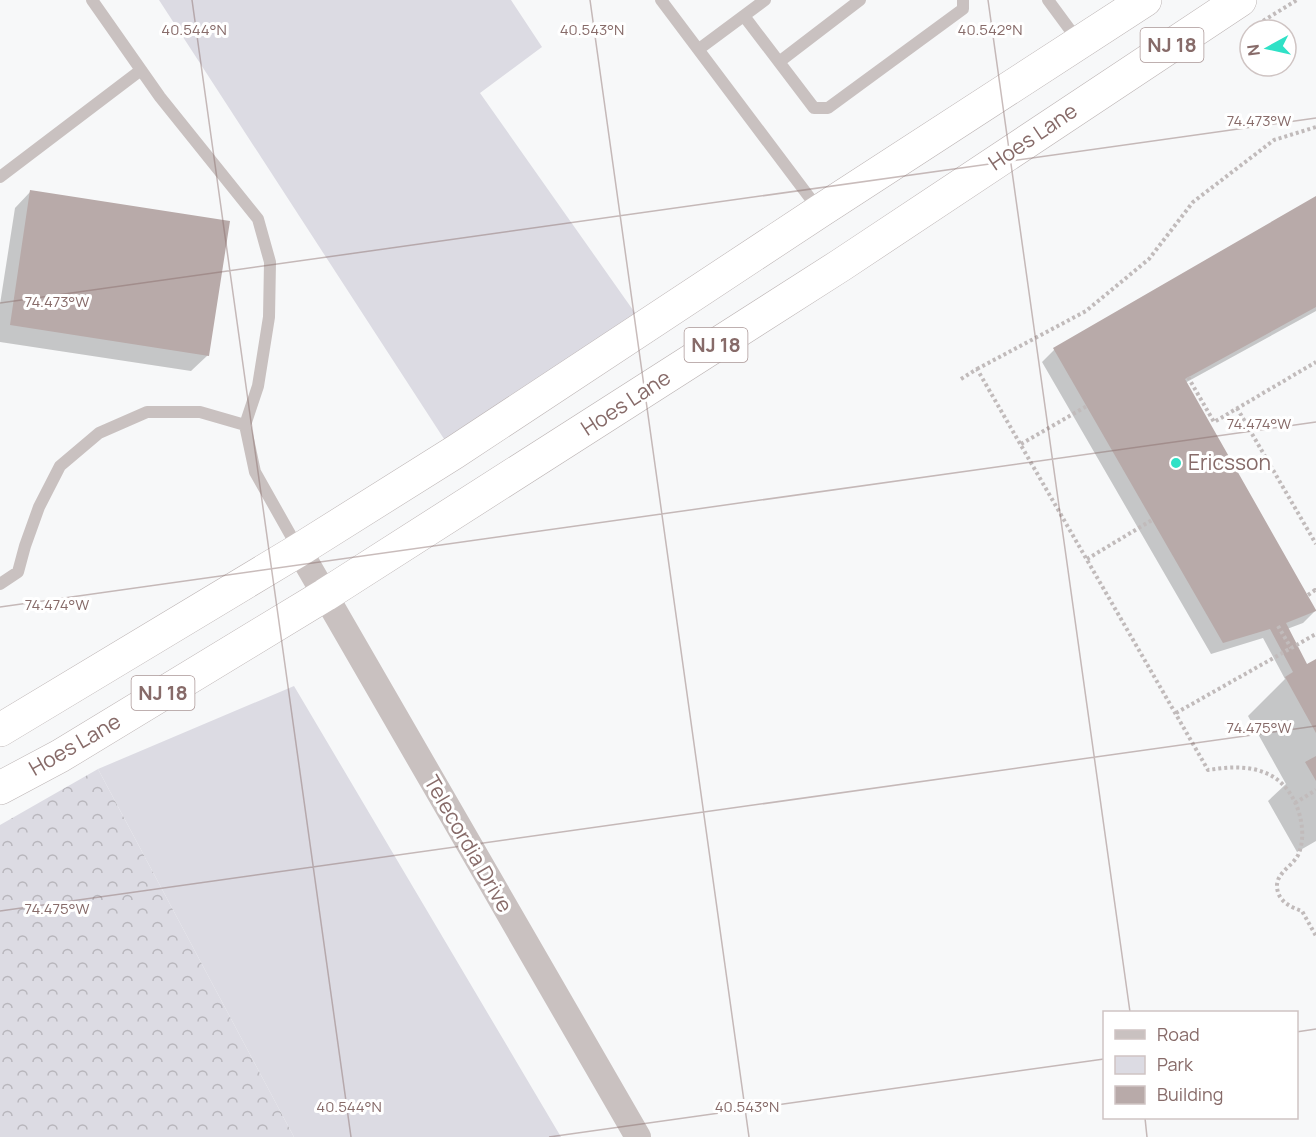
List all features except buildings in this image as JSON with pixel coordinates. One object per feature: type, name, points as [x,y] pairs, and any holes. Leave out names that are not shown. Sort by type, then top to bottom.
[{"type":"highway","name":"NJ 18","points":[[0,730],[299,550],[455,452],[1145,0]]},
{"type":"highway","name":"Hoes Lane","points":[[0,788],[60,756],[325,595],[841,265],[1240,0]]},
{"type":"street","name":"Telecordia Drive","points":[[299,550],[638,1137]]},
{"type":"lane","points":[[92,0],[160,97],[258,219],[270,262],[269,317],[258,386],[245,425],[255,472],[299,550]]},
{"type":"lane","points":[[661,0],[820,212]]},
{"type":"lane","points":[[699,49],[765,0]]},
{"type":"lane","points":[[779,62],[860,0]]},
{"type":"lane","points":[[1048,0],[1080,43]]},
{"type":"lane","points":[[744,16],[814,108],[828,108],[963,4]]},
{"type":"lane","points":[[0,177],[141,70]]},
{"type":"lane","points":[[0,584],[18,572],[39,507],[60,466],[99,433],[147,412],[200,412],[245,425]]},
{"type":"path","points":[[961,379],[1086,311],[1149,259],[1193,202],[1274,140],[1316,127]]},
{"type":"path","points":[[1188,377],[1214,422],[1316,362]]},
{"type":"path","points":[[977,369],[1208,770],[1227,767],[1263,772],[1285,787],[1295,803],[1302,822],[1302,841],[1298,856],[1278,878],[1277,889],[1281,899],[1290,907],[1302,911],[1316,936]]},
{"type":"path","points":[[1021,444],[1087,406]]},
{"type":"path","points":[[1237,408],[1316,544]]},
{"type":"path","points":[[1087,559],[1152,520]]},
{"type":"path","points":[[1308,595],[1315,590],[1316,592]]},
{"type":"path","points":[[1278,626],[1290,648]]},
{"type":"path","points":[[1176,713],[1316,634]]},
{"type":"path","points":[[1295,803],[1316,790]]},
{"type":"green space","points":[[159,0],[511,0],[542,47],[480,93],[640,320],[446,442]]},
{"type":"green space","points":[[294,686],[561,1137],[294,1137],[98,769]]},
{"type":"green space","points":[[98,769],[294,1137],[0,1137],[0,825]]},
{"type":"place","name":"Ericsson","points":[[1176,463]]}]
